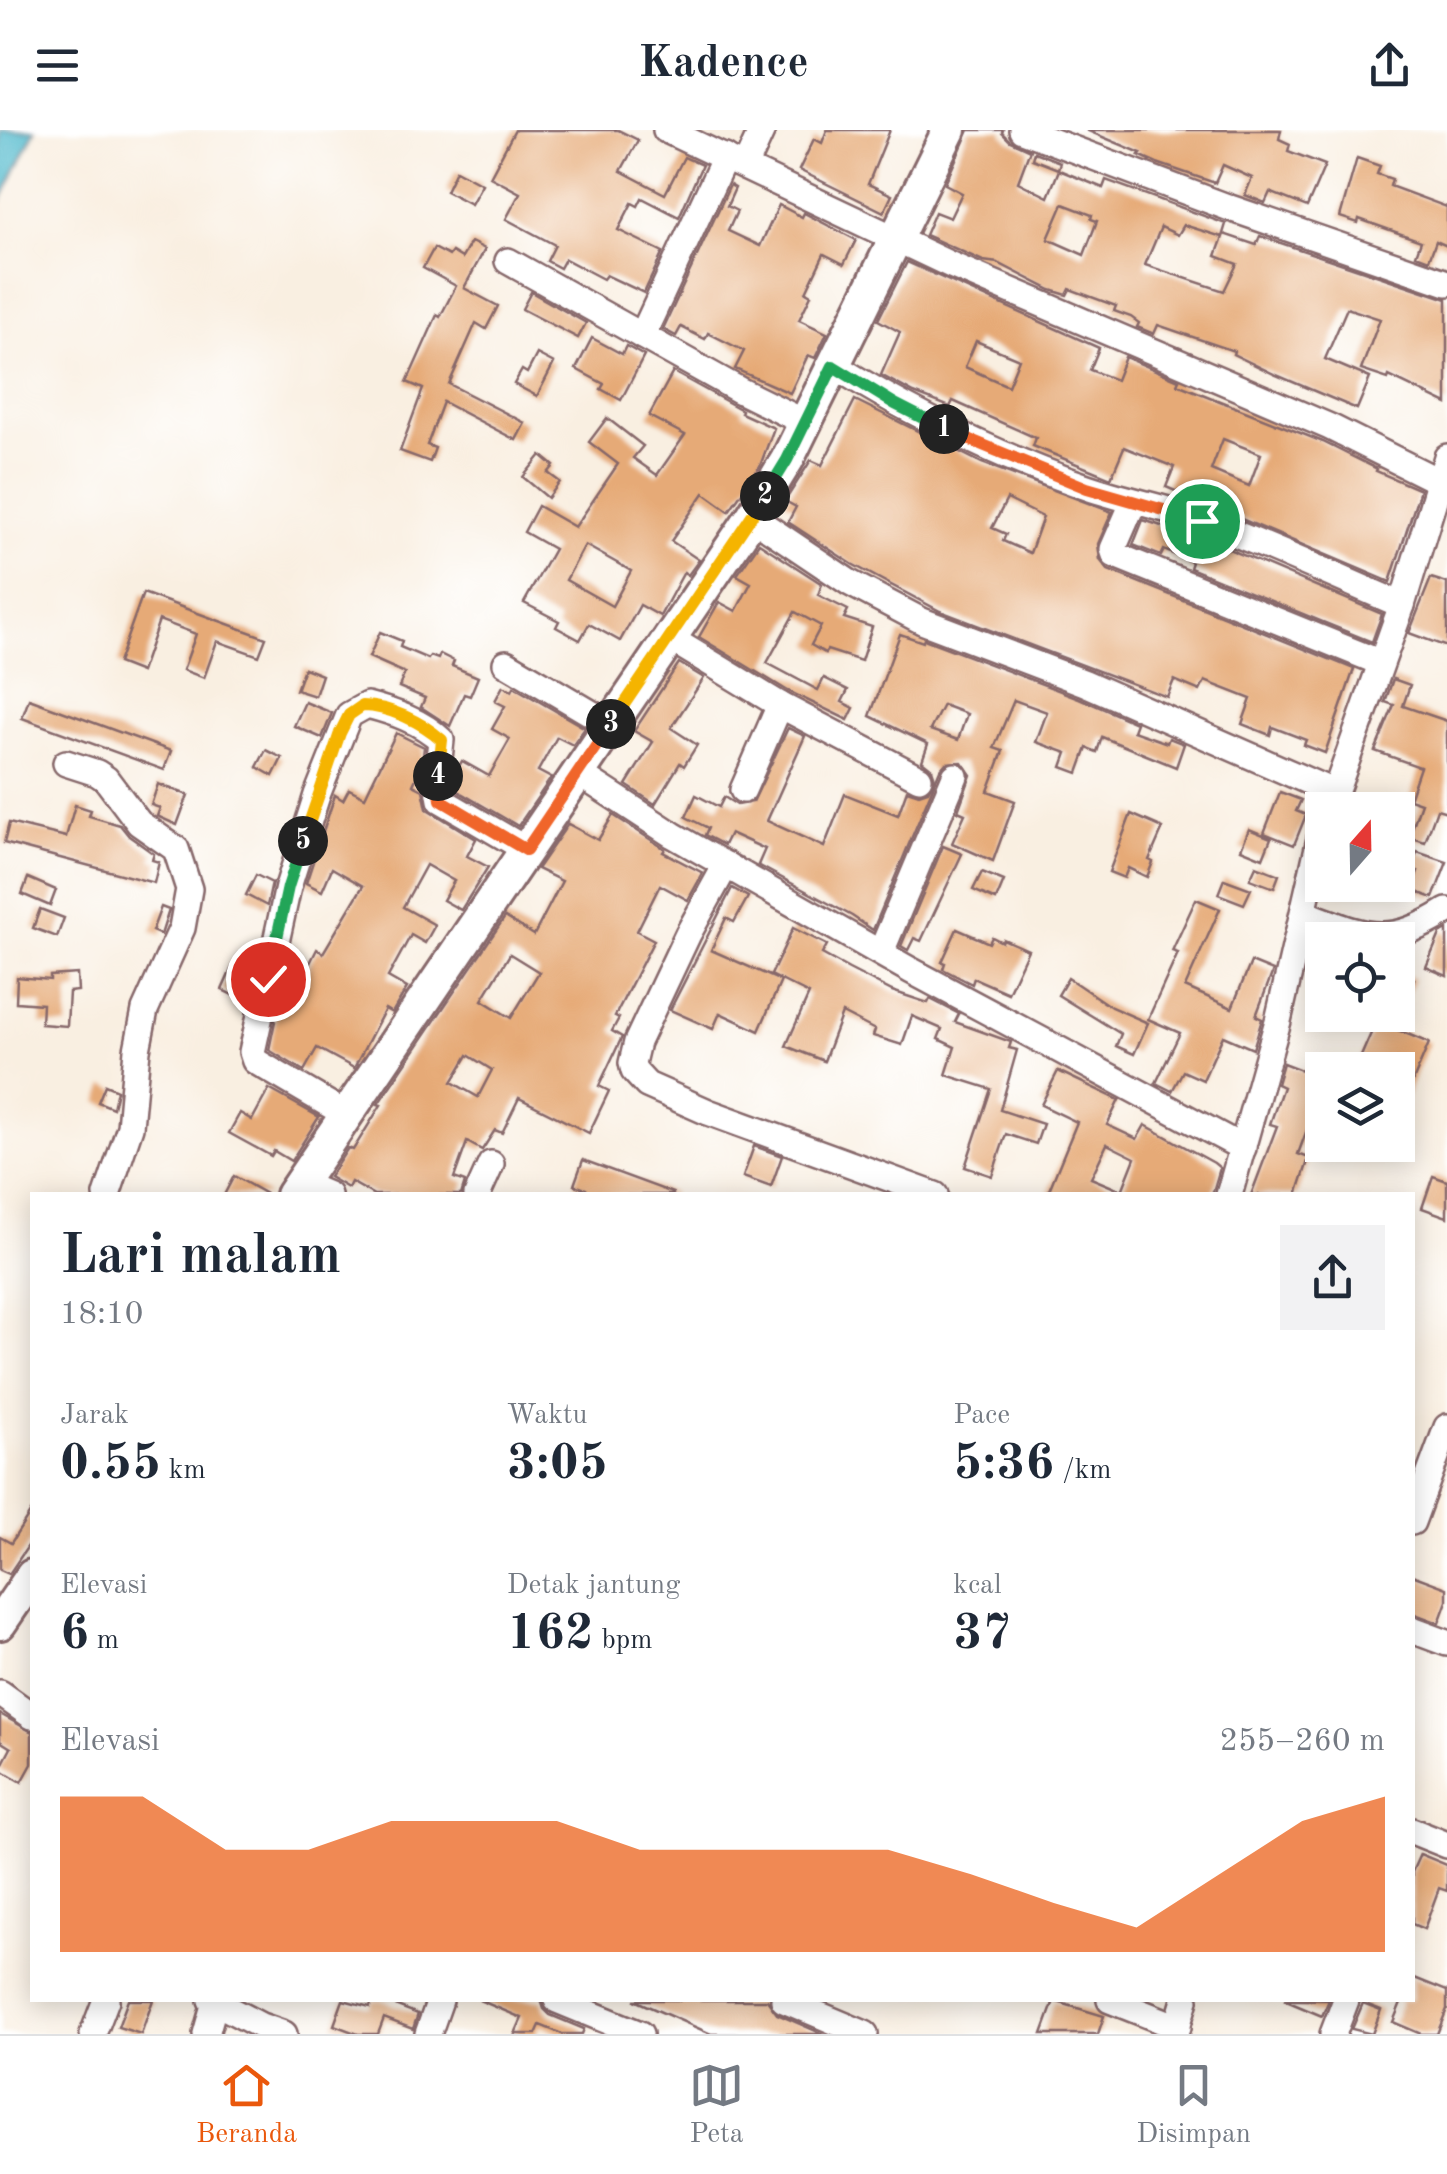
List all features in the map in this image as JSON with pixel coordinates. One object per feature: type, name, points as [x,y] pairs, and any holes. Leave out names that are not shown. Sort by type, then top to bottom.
[{"type":"main road","points":[[306,1191],[346,1116],[752,517],[806,423],[949,130]]},
{"type":"main road","points":[[0,1623],[30,1579]]},
{"type":"street","points":[[666,130],[1029,300],[1330,427],[1444,470],[1402,604],[1335,792]]},
{"type":"street","points":[[642,336],[735,162],[762,130]]},
{"type":"street","points":[[1022,130],[1447,283]]},
{"type":"street","points":[[508,261],[806,423]]},
{"type":"street","points":[[833,366],[948,431],[1044,472],[1133,503],[1149,504],[1202,521],[1402,604]]},
{"type":"street","points":[[1133,503],[1113,549],[1115,554],[1379,662]]},
{"type":"street","points":[[752,517],[850,583],[922,621],[1085,683],[1311,792]]},
{"type":"street","points":[[671,639],[780,705],[919,778]]},
{"type":"street","points":[[506,663],[611,725]]},
{"type":"street","points":[[346,1116],[255,1061],[252,1044],[288,887],[317,795],[349,715],[368,705],[406,717],[432,732],[442,740],[437,778],[441,800],[526,850]]},
{"type":"street","points":[[743,790],[780,705]]},
{"type":"street","points":[[66,763],[97,772],[139,823],[176,850],[188,889],[182,928],[145,1010],[130,1127],[109,1192]]},
{"type":"street","points":[[578,772],[726,865],[944,989],[1243,1148]]},
{"type":"street","points":[[880,952],[955,776]]},
{"type":"street","points":[[726,865],[637,1042],[634,1071],[647,1085],[708,1112],[927,1192]]},
{"type":"street","points":[[1230,1192],[1306,902]]},
{"type":"street","points":[[1304,913],[1346,929],[1391,937],[1411,931],[1447,910]]},
{"type":"street","points":[[479,1192],[491,1164]]},
{"type":"street","points":[[1415,1514],[1447,1427]]},
{"type":"street","points":[[1415,1631],[1447,1643]]},
{"type":"street","points":[[0,1693],[30,1715]]},
{"type":"street","points":[[1415,1834],[1447,1845]]},
{"type":"street","points":[[93,2034],[105,2002]]},
{"type":"street","points":[[206,2034],[213,2002]]},
{"type":"street","points":[[215,2002],[284,2034]]},
{"type":"street","points":[[435,2032],[440,2002]]},
{"type":"street","points":[[563,2002],[610,2018],[640,2034]]},
{"type":"street","points":[[789,2002],[865,2034]]},
{"type":"street","points":[[1114,2002],[1176,2030],[1183,2002]]},
{"type":"street","points":[[1332,2034],[1345,2002]]},
{"type":"water","points":[[0,130],[35,130],[0,203]]},
{"type":"building","points":[[515,130],[618,130],[638,140],[621,171],[665,194],[684,157],[702,165],[679,217],[642,198],[638,206],[632,203],[618,230],[663,252],[644,293],[606,275],[603,279],[565,259],[560,268],[547,261],[555,245],[506,219],[520,193],[490,177]]},
{"type":"building","points":[[827,130],[890,130],[868,184],[892,195],[884,212],[799,170],[814,139],[822,143]]},
{"type":"building","points":[[969,130],[1003,130],[1010,141],[1030,150],[1018,182],[1048,197],[1059,170],[1103,188],[1106,180],[1226,224],[1222,237],[1184,225],[1178,235],[1161,227],[1145,265],[1224,291],[1237,264],[1216,256],[1224,234],[1256,245],[1260,236],[1447,299],[1447,404],[1389,376],[1388,379],[1361,370],[1380,319],[1347,308],[1325,359],[1370,378],[1357,409],[1274,374],[1233,354],[1234,351],[1158,325],[1154,334],[1137,327],[1139,323],[1131,317],[1114,311],[1116,306],[1070,289],[1067,295],[1051,290],[998,263],[983,261],[925,235],[935,212],[950,218],[962,193],[945,184]],"holes":[[[1063,204],[1092,215],[1091,219],[1097,221],[1084,255],[1048,239]]]},
{"type":"building","points":[[1086,130],[1281,130],[1279,139],[1290,144],[1288,151],[1325,165],[1307,207],[1270,192],[1265,203],[1245,195],[1252,178],[1223,165],[1215,183],[1157,163]]},
{"type":"building","points":[[1034,152],[1060,162],[1058,169],[1032,159]]},
{"type":"building","points":[[1357,158],[1380,166],[1377,174],[1392,179],[1390,186],[1447,207],[1447,246],[1436,241],[1429,260],[1416,255],[1421,241],[1359,219],[1358,223],[1340,217]]},
{"type":"building","points":[[456,170],[482,184],[471,204],[446,191]]},
{"type":"building","points":[[730,185],[735,188],[727,206],[737,211],[728,231],[760,246],[779,205],[802,217],[804,213],[856,240],[844,264],[824,254],[806,292],[811,295],[799,320],[827,333],[815,358],[808,355],[790,393],[735,369],[744,351],[708,333],[705,339],[681,327],[676,336],[663,329]]},
{"type":"building","points":[[471,242],[485,249],[464,288],[498,306],[486,329],[476,323],[449,384],[525,423],[516,440],[443,402],[427,445],[435,448],[430,462],[400,451],[423,389],[407,382],[437,315],[440,317],[456,286],[423,268],[434,248],[462,258]]},
{"type":"building","points":[[907,262],[1099,348],[1090,370],[1116,380],[1125,357],[1179,380],[1177,384],[1323,442],[1420,490],[1390,582],[1166,487],[1174,467],[1124,447],[1111,478],[1033,446],[1036,438],[953,401],[950,407],[914,393],[881,375],[900,332],[878,320]],"holes":[[[976,341],[1019,359],[1008,386],[965,367]],[[1223,439],[1261,454],[1249,486],[1211,470]]]},
{"type":"building","points":[[531,292],[586,323],[578,338],[522,309]]},
{"type":"building","points":[[592,338],[622,354],[626,346],[644,356],[621,400],[601,389],[604,384],[576,369]]},
{"type":"building","points":[[537,354],[554,363],[537,396],[514,384],[522,370],[527,373]]},
{"type":"building","points":[[673,372],[774,428],[760,466],[729,511],[704,493],[671,541],[699,560],[688,575],[684,572],[660,616],[640,605],[620,641],[589,624],[580,640],[556,627],[559,621],[524,603],[554,549],[524,532],[538,506],[575,527],[618,464],[589,442],[607,418],[643,446],[633,458],[657,475],[685,435],[649,416]],"holes":[[[585,545],[631,571],[612,606],[566,580]]]},
{"type":"building","points":[[855,400],[982,463],[1112,512],[1098,544],[1100,560],[1108,570],[1354,669],[1325,753],[1304,745],[1306,740],[1272,727],[1270,735],[1242,724],[1251,699],[1205,681],[1200,691],[1174,680],[1167,697],[940,611],[852,564],[788,522],[796,507],[785,501],[811,460],[822,465]],"holes":[[[1007,499],[1043,517],[1030,553],[1003,541],[1006,534],[992,528]]]},
{"type":"building","points":[[541,455],[554,466],[548,473],[560,482],[548,498],[523,477]]},
{"type":"building","points":[[1143,520],[1217,544],[1382,614],[1372,642],[1190,568],[1192,562],[1164,550],[1161,556],[1133,545]]},
{"type":"building","points":[[759,543],[822,584],[818,595],[848,610],[844,618],[872,627],[861,661],[827,650],[825,653],[811,645],[821,626],[795,612],[767,663],[818,690],[824,678],[848,690],[842,702],[854,708],[848,720],[788,691],[699,637],[719,602],[736,611],[751,583],[737,575]]},
{"type":"building","points":[[1431,578],[1447,583],[1447,647],[1409,633]]},
{"type":"building","points":[[143,593],[266,638],[259,656],[217,641],[204,678],[183,670],[196,634],[159,620],[141,672],[118,663]]},
{"type":"building","points":[[380,632],[402,641],[400,647],[428,659],[438,659],[440,654],[454,661],[452,666],[478,677],[470,696],[464,694],[450,726],[421,707],[425,698],[399,687],[405,673],[369,657]]},
{"type":"building","points":[[900,634],[923,642],[924,639],[1079,698],[1136,723],[1133,731],[1167,743],[1169,738],[1184,744],[1176,767],[1102,737],[1097,752],[1087,748],[1078,773],[1062,767],[1067,753],[1036,742],[1047,712],[1014,700],[994,748],[1003,751],[988,791],[1015,801],[993,861],[952,843],[965,814],[958,811],[971,775],[962,762],[946,763],[873,930],[758,865],[765,849],[730,833],[724,845],[705,835],[708,828],[686,817],[696,795],[719,807],[724,797],[737,805],[753,802],[788,728],[805,736],[767,821],[824,847],[845,794],[898,815],[907,790],[919,794],[928,791],[935,778],[932,769],[922,761],[928,744],[870,716]],"holes":[[[943,705],[967,714],[958,740],[930,730]]]},
{"type":"building","points":[[679,663],[704,678],[671,728],[697,745],[684,766],[680,763],[655,804],[626,785],[653,742],[634,731]]},
{"type":"building","points":[[304,668],[322,675],[315,696],[296,690]]},
{"type":"building","points":[[1393,679],[1410,685],[1403,706],[1447,721],[1447,812],[1437,809],[1425,842],[1415,839],[1415,820],[1421,803],[1415,801],[1415,792],[1411,792],[1420,767],[1375,751],[1394,705],[1385,702]]},
{"type":"building","points":[[503,686],[512,691],[514,687],[585,728],[573,745],[557,737],[538,771],[551,778],[518,826],[456,790],[453,777],[462,761],[489,776],[510,739],[492,729],[505,706],[495,701]]},
{"type":"building","points":[[29,699],[171,751],[164,770],[22,718]]},
{"type":"building","points":[[305,702],[332,713],[322,738],[294,726]]},
{"type":"building","points":[[396,733],[424,747],[422,765],[413,785],[423,790],[427,809],[476,839],[467,856],[488,867],[461,910],[443,900],[454,881],[426,865],[403,907],[435,925],[425,943],[411,935],[388,977],[407,988],[392,1013],[385,1009],[354,1068],[317,1048],[304,1071],[269,1050],[278,1007],[280,1003],[288,1007],[317,949],[323,953],[363,886],[332,868],[322,891],[306,883],[335,795],[343,800],[349,789],[365,797]]},
{"type":"building","points":[[266,750],[282,758],[273,776],[257,767]]},
{"type":"building","points":[[158,784],[188,795],[177,825],[157,816],[160,808],[151,805]]},
{"type":"building","points":[[1280,792],[1301,800],[1296,811],[1305,818],[1294,845],[1264,833]]},
{"type":"building","points":[[75,805],[91,810],[89,816],[120,825],[154,854],[152,860],[159,862],[154,883],[4,843],[9,823],[66,837]]},
{"type":"building","points":[[1131,814],[1163,828],[1149,860],[1153,862],[1147,877],[1128,868],[1124,878],[1109,872]]},
{"type":"building","points":[[613,815],[665,849],[663,852],[703,873],[688,900],[660,885],[637,931],[654,940],[615,1016],[619,1018],[612,1031],[622,1037],[599,1086],[609,1091],[589,1133],[519,1098],[502,1133],[495,1130],[482,1150],[467,1142],[454,1178],[465,1182],[462,1192],[369,1192],[351,1182],[348,1188],[329,1177],[348,1148],[353,1150],[381,1105],[378,1104],[505,917],[534,935],[562,881],[537,869],[568,824],[598,840]],"holes":[[[510,954],[539,972],[511,1018],[482,1000]],[[468,1055],[492,1070],[478,1097],[452,1082]]]},
{"type":"building","points":[[1249,829],[1271,838],[1263,858],[1241,849]]},
{"type":"building","points":[[943,846],[962,854],[921,941],[914,938],[908,950],[901,946]]},
{"type":"building","points":[[1417,852],[1447,862],[1433,898],[1415,891]]},
{"type":"building","points":[[1256,866],[1279,875],[1274,888],[1250,879]]},
{"type":"building","points":[[982,872],[1004,881],[996,900],[973,890]]},
{"type":"building","points":[[256,875],[272,883],[267,906],[246,895]]},
{"type":"building","points":[[28,878],[56,890],[50,906],[22,894]]},
{"type":"building","points":[[1224,879],[1251,889],[1244,904],[1218,894]]},
{"type":"building","points":[[732,888],[748,897],[734,922],[726,918],[711,950],[781,981],[759,1031],[720,1013],[713,1029],[670,1010]]},
{"type":"building","points":[[1196,899],[1220,909],[1185,987],[1232,1008],[1251,962],[1273,971],[1256,1016],[1262,1019],[1253,1049],[1223,1036],[1203,1080],[1183,1071],[1172,1091],[1156,1083],[1180,1033],[1148,1019],[1178,953],[1172,951]]},
{"type":"building","points":[[161,907],[169,910],[161,935],[152,931]]},
{"type":"building","points":[[40,909],[64,918],[57,937],[33,928]]},
{"type":"building","points":[[793,928],[827,945],[822,954],[849,969],[892,991],[928,1003],[930,999],[959,1014],[955,1022],[1011,1042],[1009,1048],[1017,1050],[1000,1110],[1043,1124],[1036,1144],[1006,1134],[992,1176],[965,1167],[991,1089],[946,1075],[955,1047],[938,1039],[942,1029],[912,1016],[902,1045],[873,1036],[875,1030],[842,1013],[824,1061],[786,1046],[809,994],[771,975]]},
{"type":"building","points":[[957,929],[989,943],[992,937],[1028,950],[1008,993],[974,978],[972,984],[943,969],[942,962]]},
{"type":"building","points":[[1447,930],[1447,976],[1426,967],[1440,934]]},
{"type":"building","points":[[235,961],[254,969],[243,1000],[222,990]]},
{"type":"building","points":[[77,974],[78,991],[69,992],[67,1026],[41,1024],[42,1004],[16,1002],[17,977],[50,980],[50,976]]},
{"type":"building","points":[[1068,978],[1111,1007],[1148,1023],[1134,1054],[1116,1046],[1121,1034],[1058,995]]},
{"type":"building","points":[[1372,1032],[1403,1032],[1429,1043],[1415,1076],[1415,1052],[1363,1052]]},
{"type":"building","points":[[1283,1063],[1305,1071],[1305,1135],[1298,1154],[1308,1162],[1298,1192],[1252,1192],[1277,1126],[1270,1124],[1283,1087],[1277,1084]]},
{"type":"building","points":[[1058,1071],[1119,1100],[1107,1125],[1137,1139],[1145,1125],[1214,1163],[1220,1168],[1213,1192],[1048,1192],[1077,1122],[1041,1105]],"holes":[[[1107,1144],[1135,1158],[1122,1191],[1091,1178]]]},
{"type":"building","points":[[105,1085],[117,1090],[113,1108],[98,1102]]},
{"type":"building","points":[[269,1089],[319,1117],[291,1161],[274,1151],[271,1156],[229,1133],[240,1113],[252,1120]]},
{"type":"building","points":[[754,1146],[782,1156],[771,1187],[743,1177]]},
{"type":"building","points":[[583,1160],[670,1192],[585,1192],[586,1189],[574,1185]]},
{"type":"building","points":[[234,1176],[263,1192],[226,1192]]},
{"type":"building","points":[[1433,1176],[1447,1181],[1447,1217],[1422,1208]]},
{"type":"building","points":[[30,1513],[30,1543],[9,1574],[0,1570],[0,1537],[11,1543]]},
{"type":"building","points":[[1415,1576],[1447,1588],[1439,1623],[1415,1614]]},
{"type":"building","points":[[0,1714],[30,1731],[30,1768],[22,1782],[0,1769],[11,1748],[0,1741]]},
{"type":"building","points":[[1420,1854],[1447,1865],[1447,1891],[1439,1888],[1424,1929],[1415,1925],[1415,1865]]},
{"type":"building","points":[[1415,1978],[1447,1991],[1447,2009],[1437,2034],[1421,2034],[1393,2022],[1401,2002],[1415,2002]]},
{"type":"building","points":[[127,2002],[152,2002],[141,2034],[118,2027]]},
{"type":"building","points":[[342,2002],[370,2007],[371,2002],[387,2002],[418,2014],[413,2029],[384,2018],[378,2034],[358,2034],[334,2025]]},
{"type":"building","points":[[484,2002],[542,2002],[550,2015],[584,2029],[582,2034],[562,2034],[540,2025],[536,2034],[515,2034],[522,2018]]},
{"type":"building","points":[[639,2002],[768,2002],[777,2014],[823,2034],[711,2034]]},
{"type":"building","points":[[1054,2002],[1104,2016],[1098,2034],[1042,2034]]},
{"type":"building","points":[[1289,2002],[1328,2002],[1322,2016]]},
{"type":"building","points":[[1363,2003],[1381,2010],[1372,2034],[1352,2029]]},
{"type":"route","points":[[268,979],[288,887],[317,795],[349,715],[368,705],[406,717],[432,732],[442,740],[437,778],[441,800],[526,850],[752,517],[787,460],[833,366],[948,431],[1044,472],[1133,503],[1173,510],[1202,521]]}]
